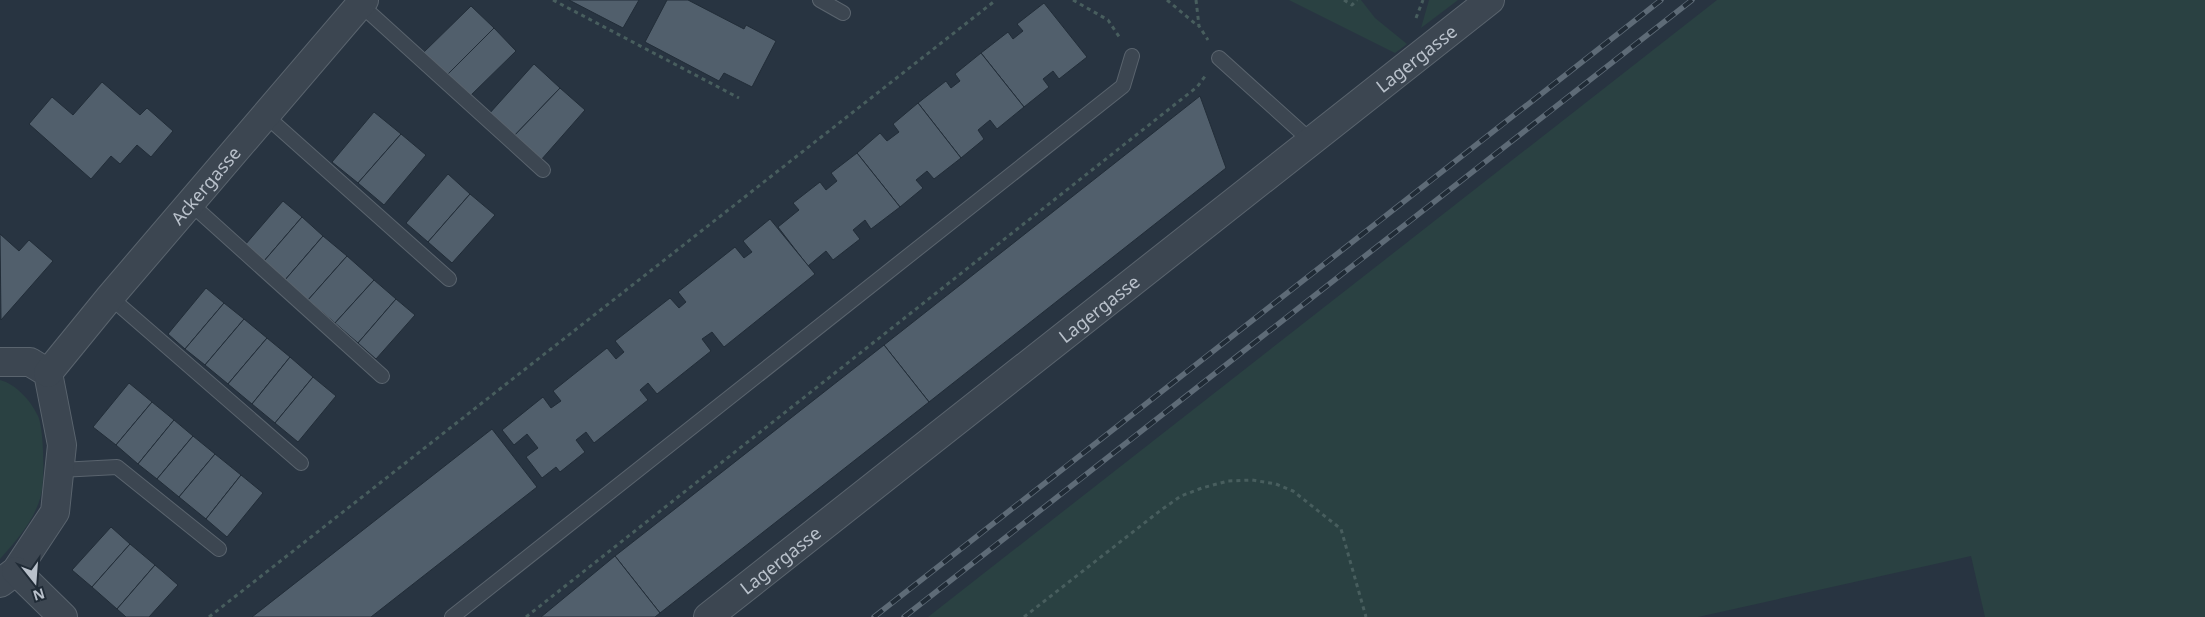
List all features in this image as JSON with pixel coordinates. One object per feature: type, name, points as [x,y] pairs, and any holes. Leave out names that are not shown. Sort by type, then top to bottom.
[{"type":"street","name":"Lagergasse","points":[[708,617],[1490,0]]},
{"type":"street","name":"Ackergasse","points":[[48,373],[110,297],[362,2]]},
{"type":"street","points":[[0,362],[30,362],[48,373],[62,445],[55,512],[8,577],[63,617]]},
{"type":"lane","points":[[820,0],[843,13]]},
{"type":"lane","points":[[362,2],[543,170]]},
{"type":"lane","points":[[452,617],[1123,86],[1132,56]]},
{"type":"lane","points":[[1219,58],[1311,141]]},
{"type":"lane","points":[[265,115],[449,280]]},
{"type":"lane","points":[[190,203],[382,376]]},
{"type":"lane","points":[[110,297],[301,463]]},
{"type":"lane","points":[[60,470],[117,467],[219,549]]},
{"type":"path","points":[[553,0],[739,98]]},
{"type":"path","points":[[209,617],[996,0]]},
{"type":"path","points":[[1073,0],[1108,20],[1132,56]]},
{"type":"path","points":[[1167,0],[1199,26],[1219,58]]},
{"type":"path","points":[[1196,0],[1199,26]]},
{"type":"path","points":[[1344,0],[1352,5],[1357,0]]},
{"type":"path","points":[[526,617],[1197,87]]},
{"type":"path","points":[[1024,617],[1181,496],[1228,481],[1252,480],[1276,484],[1292,492],[1341,530],[1366,617]]},
{"type":"green space","points":[[1289,0],[1361,0],[1375,18],[1407,44],[1395,53]]},
{"type":"green space","points":[[1429,0],[1458,0],[1421,28]]},
{"type":"green space","points":[[1717,0],[2205,0],[2205,617],[1985,617],[1971,556],[1698,617],[928,617]]},
{"type":"green space","points":[[0,380],[17,389],[38,416],[42,432],[43,467],[41,495],[34,513],[24,530],[0,559]]},
{"type":"building","points":[[569,0],[639,0],[623,28]]},
{"type":"building","points":[[667,0],[688,0],[744,29],[746,25],[776,41],[752,87],[724,73],[719,81],[645,42]]},
{"type":"building","points":[[1044,3],[1087,57],[1059,79],[1053,71],[1043,79],[1049,87],[1024,107],[981,53],[1008,32],[1013,39],[1023,31],[1017,24]]},
{"type":"building","points":[[471,6],[494,28],[446,76],[423,53]]},
{"type":"building","points":[[494,28],[516,51],[468,98],[446,76]]},
{"type":"building","points":[[981,53],[1024,107],[997,129],[990,120],[978,130],[984,139],[961,158],[918,103],[946,81],[951,88],[960,81],[955,74]]},
{"type":"building","points":[[534,64],[560,88],[514,136],[489,114]]},
{"type":"building","points":[[102,82],[140,115],[147,108],[173,131],[151,157],[137,145],[120,164],[111,156],[91,179],[29,124],[52,97],[73,115]]},
{"type":"building","points":[[560,88],[585,110],[541,160],[514,136]]},
{"type":"building","points":[[1200,96],[1226,168],[929,402],[884,345]]},
{"type":"building","points":[[918,103],[961,158],[934,179],[927,171],[916,180],[923,188],[900,207],[857,153],[880,133],[887,141],[899,132],[893,124]]},
{"type":"building","points":[[374,112],[401,134],[358,183],[332,162]]},
{"type":"building","points":[[401,134],[426,155],[384,205],[358,183]]},
{"type":"building","points":[[857,153],[900,207],[871,229],[865,220],[853,230],[860,239],[833,260],[826,251],[808,266],[778,227],[799,210],[793,203],[820,182],[826,190],[837,181],[831,173]]},
{"type":"building","points":[[448,174],[470,194],[428,242],[406,223]]},
{"type":"building","points":[[470,194],[495,215],[452,263],[428,242]]},
{"type":"building","points":[[283,201],[302,217],[264,261],[245,245]]},
{"type":"building","points":[[302,217],[323,236],[285,280],[264,261]]},
{"type":"building","points":[[770,219],[815,274],[724,347],[712,332],[702,339],[711,351],[657,394],[648,383],[640,390],[648,400],[594,443],[586,432],[576,440],[585,452],[560,472],[556,467],[542,478],[526,457],[538,448],[527,434],[514,445],[502,430],[543,397],[551,408],[561,401],[553,391],[607,348],[616,359],[624,352],[615,341],[670,298],[679,308],[686,302],[678,292],[735,247],[744,258],[752,252],[743,241]]},
{"type":"building","points":[[0,234],[19,251],[29,240],[53,261],[1,320]]},
{"type":"building","points":[[323,236],[347,256],[308,300],[285,280]]},
{"type":"building","points":[[347,256],[374,280],[335,323],[308,300]]},
{"type":"building","points":[[374,280],[396,299],[358,343],[335,323]]},
{"type":"building","points":[[206,288],[224,303],[185,349],[168,334]]},
{"type":"building","points":[[396,299],[415,315],[376,359],[358,343]]},
{"type":"building","points":[[224,303],[244,319],[205,365],[185,349]]},
{"type":"building","points":[[244,319],[267,338],[228,384],[205,365]]},
{"type":"building","points":[[267,338],[290,357],[252,404],[228,384]]},
{"type":"building","points":[[884,345],[929,402],[660,613],[615,556]]},
{"type":"building","points":[[290,357],[313,377],[275,423],[252,404]]},
{"type":"building","points":[[313,377],[336,396],[298,442],[275,423]]},
{"type":"building","points":[[129,383],[152,402],[116,445],[93,427]]},
{"type":"building","points":[[152,402],[174,420],[138,464],[116,445]]},
{"type":"building","points":[[174,420],[193,436],[157,479],[138,464]]},
{"type":"building","points":[[492,429],[537,487],[371,617],[252,617]]},
{"type":"building","points":[[193,436],[215,454],[179,497],[157,479]]},
{"type":"building","points":[[215,454],[241,475],[206,519],[179,497]]},
{"type":"building","points":[[241,475],[263,493],[227,537],[206,519]]},
{"type":"building","points":[[111,527],[130,544],[92,587],[72,570]]},
{"type":"building","points":[[130,544],[155,565],[117,609],[92,587]]},
{"type":"building","points":[[615,556],[660,613],[655,617],[541,617]]},
{"type":"building","points":[[155,565],[178,585],[149,617],[126,617],[117,609]]},
{"type":"railway","points":[[874,617],[1661,0]]},
{"type":"railway","points":[[904,617],[1692,0]]}]
